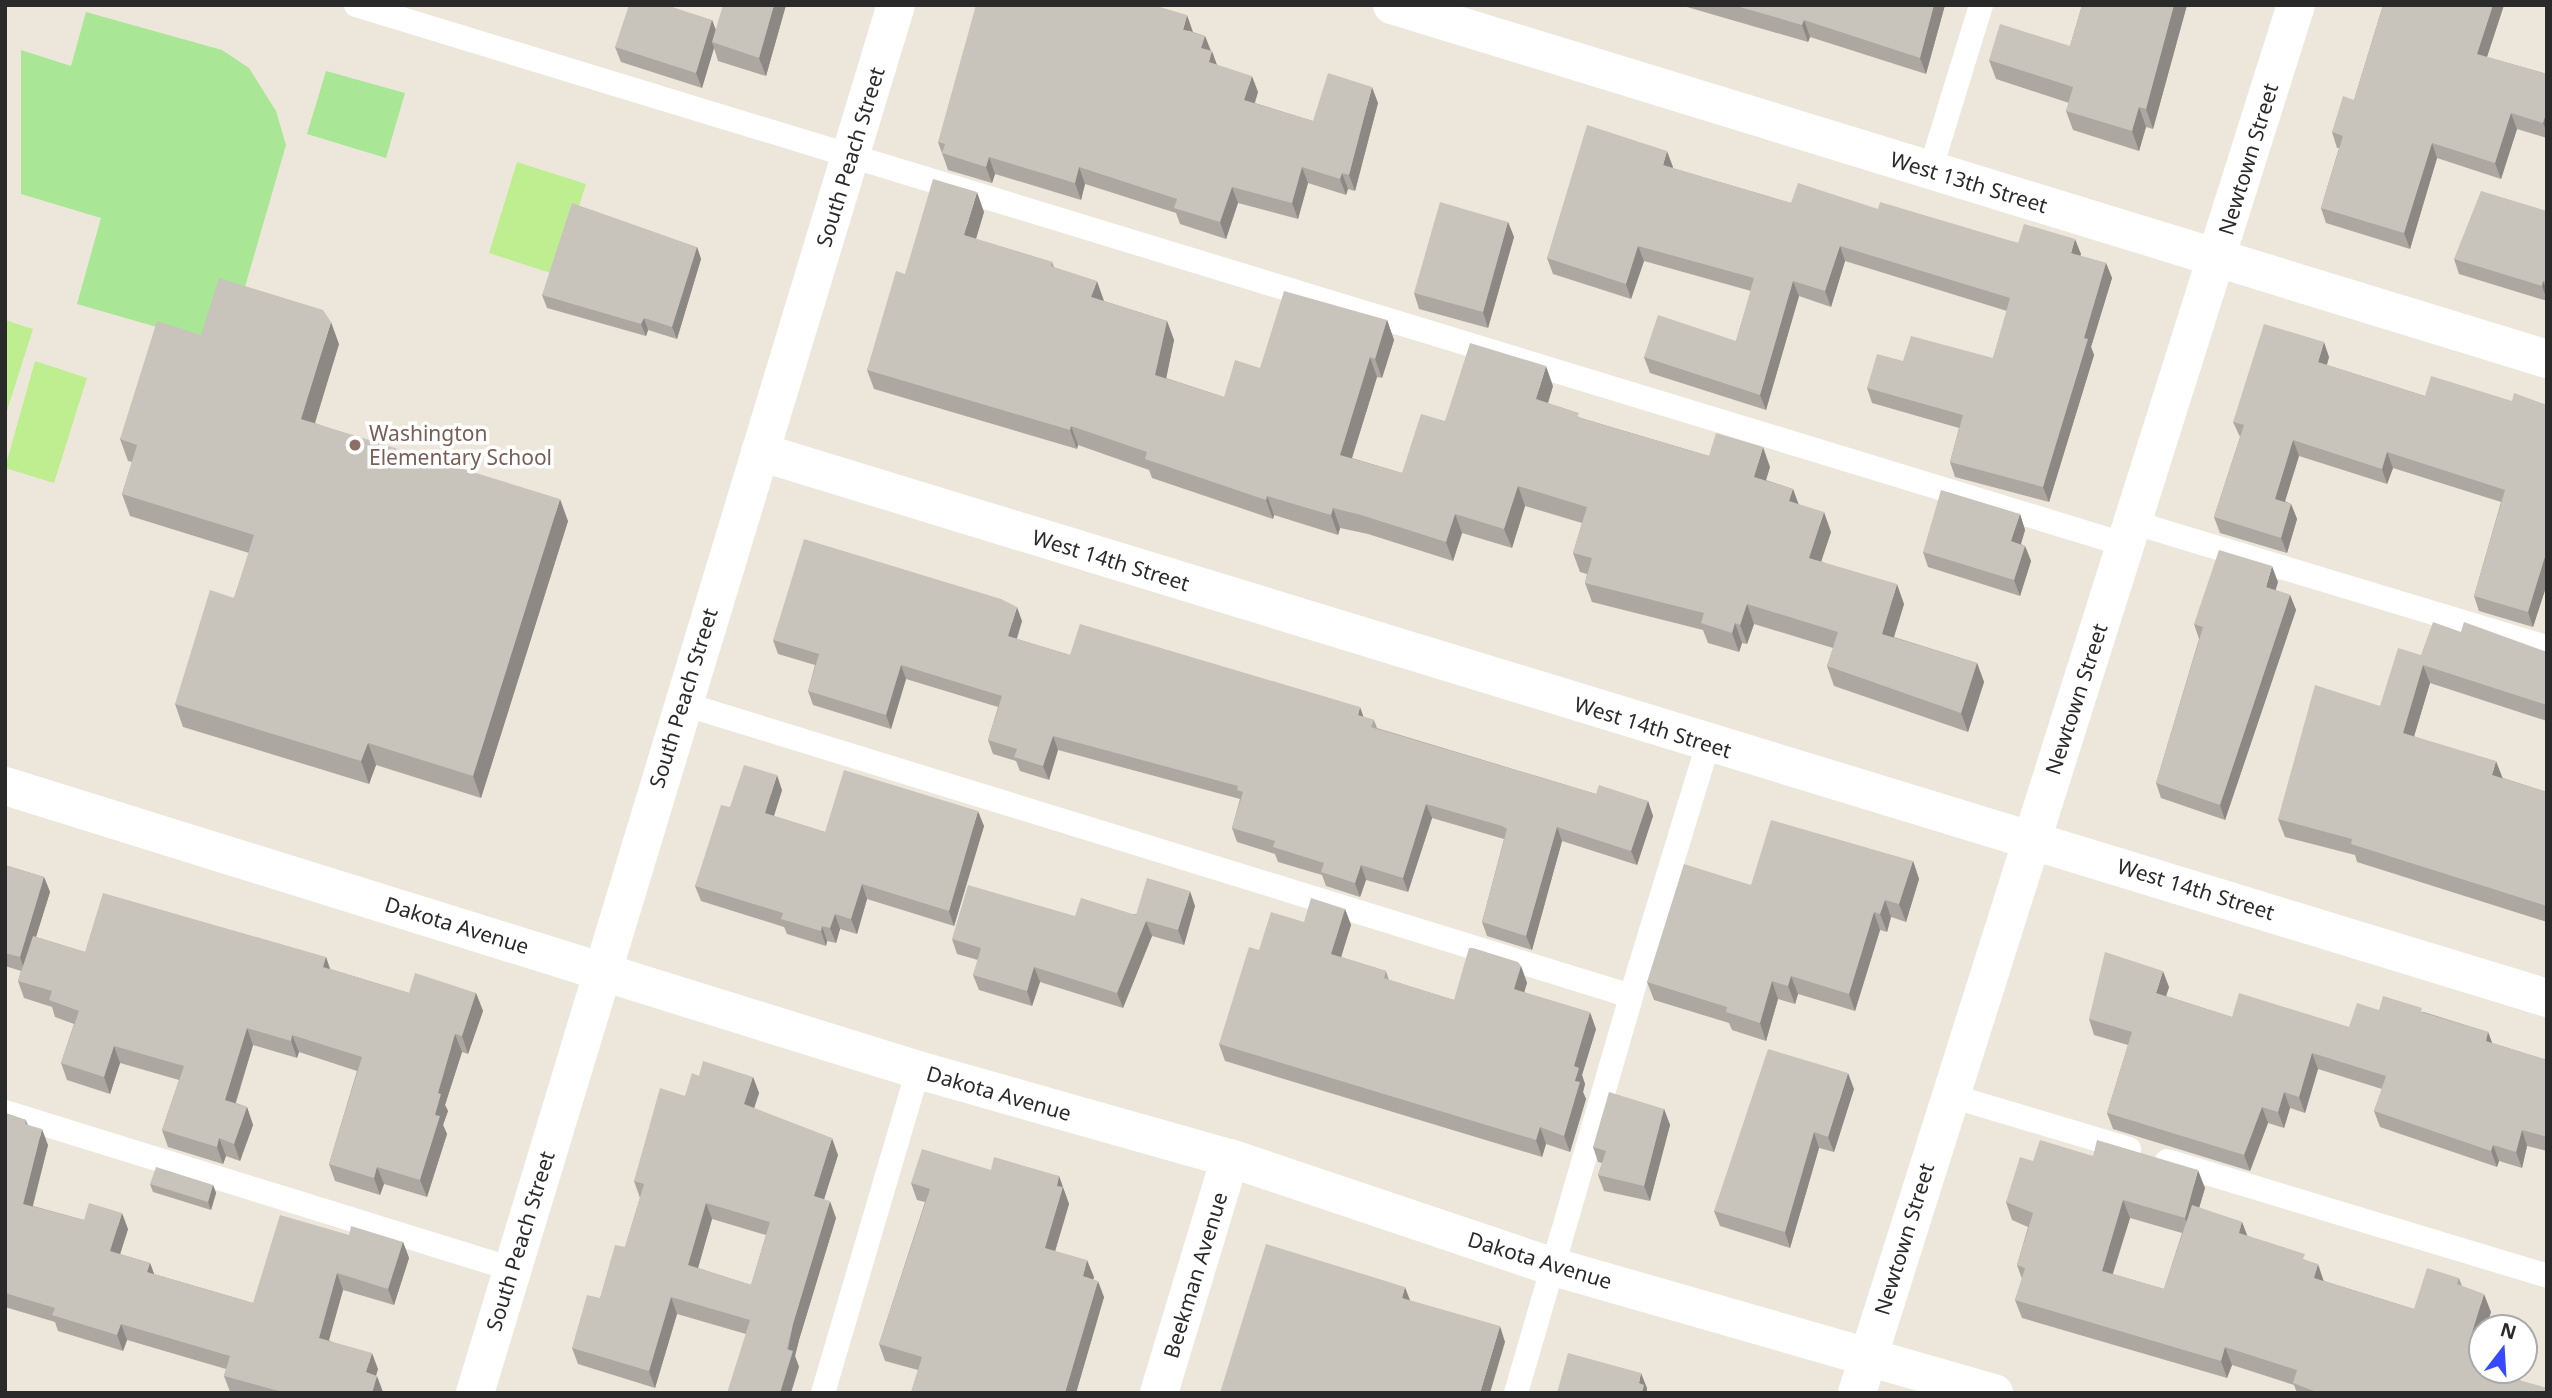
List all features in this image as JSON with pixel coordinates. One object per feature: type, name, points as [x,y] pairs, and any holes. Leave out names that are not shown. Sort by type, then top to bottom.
[{"type":"street","name":"South Peach Street","points":[[475,1393],[681,703],[896,5]]},
{"type":"street","name":"West 13th Street","points":[[1392,5],[2547,359]]},
{"type":"street","name":"Newtown Street","points":[[1857,1393],[1948,1095],[2130,534],[2296,5]]},
{"type":"street","name":"West 14th Street","points":[[760,452],[1708,744],[2031,838],[2547,998]]},
{"type":"street","name":"Dakota Avenue","points":[[5,786],[918,1070],[1230,1158],[1554,1267],[1869,1353],[1994,1393]]},
{"type":"street","name":"Beekman Avenue","points":[[1159,1393],[1230,1158]]},
{"type":"lane","points":[[356,5],[851,156],[2130,534],[2547,647]]},
{"type":"lane","points":[[1930,171],[1981,5]]},
{"type":"lane","points":[[681,703],[1631,996]]},
{"type":"lane","points":[[1516,1393],[1631,996],[1708,744]]},
{"type":"lane","points":[[823,1393],[918,1070]]},
{"type":"lane","points":[[1948,1095],[2547,1276]]},
{"type":"lane","points":[[5,1112],[512,1269]]},
{"type":"green space","points":[[86,12],[222,50],[249,68],[276,111],[286,145],[245,287],[202,340],[77,304],[101,218],[21,194],[21,50],[71,66]]},
{"type":"green space","points":[[326,71],[405,93],[386,158],[307,134]]},
{"type":"green space","points":[[517,162],[586,184],[557,275],[489,253]]},
{"type":"green space","points":[[5,320],[33,329],[5,417]]},
{"type":"green space","points":[[35,361],[87,378],[54,483],[5,468]]},
{"type":"building","points":[[629,5],[666,5],[712,20],[696,73],[615,47]]},
{"type":"building","points":[[723,5],[774,5],[759,58],[712,42]]},
{"type":"building","points":[[976,5],[1153,5],[1187,15],[1183,30],[1205,36],[1201,48],[1212,51],[1209,62],[1252,76],[1244,100],[1313,121],[1328,73],[1372,87],[1349,175],[1342,173],[1340,179],[1302,167],[1292,203],[1232,187],[1220,222],[1174,208],[1177,199],[1079,167],[1075,183],[989,157],[986,167],[942,153],[945,144],[938,142]]},
{"type":"building","points":[[1733,5],[1934,5],[1920,58],[1804,20],[1802,25]]},
{"type":"building","points":[[2082,5],[2174,5],[2146,109],[2139,107],[2132,131],[2066,111],[2073,87],[1989,60],[2000,24],[2070,46]]},
{"type":"building","points":[[2383,5],[2493,5],[2477,54],[2547,74],[2547,110],[2543,123],[2511,113],[2495,163],[2432,143],[2404,233],[2321,208],[2343,136],[2332,132],[2343,96],[2354,100]]},
{"type":"building","points":[[1587,125],[1667,151],[1663,165],[1791,203],[1798,183],[1878,209],[1880,202],[2018,243],[2024,224],[2075,239],[2071,253],[2106,263],[2084,338],[2088,339],[2043,487],[1950,462],[1963,415],[1867,388],[1877,354],[1903,361],[1911,336],[1993,358],[2010,298],[1840,246],[1825,291],[1793,281],[1760,395],[1644,357],[1658,315],[1736,341],[1754,278],[1638,246],[1626,284],[1547,258]]},
{"type":"building","points":[[933,179],[977,192],[964,235],[1052,262],[1051,266],[1097,281],[1091,297],[1167,321],[1155,375],[1224,397],[1235,360],[1260,368],[1284,291],[1387,320],[1375,359],[1370,357],[1340,455],[1402,473],[1421,414],[1445,421],[1470,343],[1546,366],[1536,399],[1579,413],[1577,417],[1709,456],[1716,433],[1763,447],[1754,477],[1793,489],[1789,501],[1824,512],[1809,558],[1897,584],[1882,634],[1977,663],[1961,713],[1827,666],[1838,632],[1747,604],[1740,625],[1735,623],[1732,633],[1701,623],[1704,613],[1585,583],[1592,558],[1573,553],[1587,507],[1518,486],[1504,529],[1455,514],[1446,542],[1333,508],[1331,515],[1267,496],[1266,500],[1145,459],[1147,452],[1071,426],[1070,430],[867,370],[896,271],[905,274]]},
{"type":"building","points":[[2481,191],[2547,211],[2547,282],[2543,281],[2542,286],[2454,259]]},
{"type":"building","points":[[1440,202],[1508,222],[1483,312],[1414,293]]},
{"type":"building","points":[[572,203],[697,247],[672,327],[644,318],[641,324],[542,295]]},
{"type":"building","name":"Washington Elementary School","points":[[219,278],[323,310],[331,322],[301,419],[560,499],[473,776],[368,743],[361,761],[175,704],[210,590],[234,598],[254,535],[122,494],[137,445],[120,439],[157,321],[201,335]]},
{"type":"building","points":[[2264,324],[2324,342],[2318,362],[2425,396],[2431,376],[2512,401],[2514,393],[2547,405],[2547,550],[2528,612],[2474,596],[2505,490],[2387,452],[2382,469],[2293,440],[2275,499],[2291,504],[2281,538],[2214,517],[2244,425],[2233,422]]},
{"type":"building","points":[[1941,490],[2020,514],[2011,541],[2025,546],[2014,580],[1923,552]]},
{"type":"building","points":[[804,539],[1001,599],[1017,607],[1008,636],[1070,655],[1080,624],[1360,707],[1358,715],[1374,720],[1371,727],[1596,794],[1599,785],[1648,801],[1631,851],[1557,827],[1526,936],[1482,922],[1507,829],[1502,826],[1426,804],[1403,878],[1361,865],[1355,883],[1321,872],[1324,863],[1273,847],[1275,841],[1232,828],[1243,792],[1237,790],[1238,786],[1053,736],[1043,766],[1014,757],[1017,749],[988,740],[1002,696],[901,665],[886,715],[808,691],[819,654],[773,640]]},
{"type":"building","points":[[2219,550],[2272,566],[2266,587],[2290,595],[2220,805],[2156,783],[2203,627],[2194,624]]},
{"type":"building","points":[[2433,622],[2461,632],[2464,622],[2547,652],[2547,705],[2423,665],[2403,733],[2496,761],[2492,775],[2547,792],[2547,906],[2351,844],[2352,839],[2278,819],[2315,685],[2380,706],[2398,648],[2421,655]]},
{"type":"building","points":[[744,765],[777,775],[765,813],[825,832],[844,770],[978,811],[949,911],[862,884],[851,919],[835,914],[830,928],[822,926],[821,931],[781,919],[783,913],[695,886],[721,805],[730,807]]},
{"type":"building","points":[[1771,820],[1913,861],[1899,904],[1885,900],[1880,914],[1874,912],[1849,994],[1791,976],[1788,986],[1772,981],[1760,1023],[1726,1012],[1727,1007],[1647,982],[1684,864],[1751,885]]},
{"type":"building","points":[[5,865],[44,877],[20,957],[5,953]]},
{"type":"building","points":[[1147,878],[1190,891],[1178,930],[1146,921],[1117,993],[1034,967],[1027,991],[973,975],[981,948],[952,939],[968,885],[1075,916],[1081,898],[1136,915]]},
{"type":"building","points":[[103,893],[326,957],[323,967],[409,993],[415,973],[476,993],[462,1036],[455,1034],[438,1093],[441,1094],[435,1115],[440,1116],[420,1180],[377,1167],[374,1178],[329,1164],[362,1057],[292,1035],[291,1041],[247,1028],[225,1100],[247,1107],[234,1144],[219,1138],[217,1147],[162,1130],[184,1066],[114,1046],[104,1077],[61,1063],[79,1011],[49,1000],[52,991],[18,981],[33,936],[85,952]]},
{"type":"building","points":[[1311,898],[1345,909],[1331,954],[1386,971],[1384,978],[1454,1000],[1469,948],[1473,948],[1518,962],[1521,966],[1514,989],[1590,1012],[1574,1066],[1579,1068],[1575,1081],[1580,1082],[1564,1136],[1540,1127],[1536,1140],[1219,1044],[1249,947],[1259,950],[1271,912],[1304,922]]},
{"type":"building","points":[[2105,952],[2163,971],[2156,993],[2232,1017],[2239,993],[2349,1027],[2357,1003],[2379,1010],[2383,996],[2422,1008],[2421,1012],[2488,1032],[2486,1041],[2547,1060],[2547,1137],[2522,1130],[2516,1152],[2493,1145],[2491,1151],[2374,1111],[2386,1076],[2312,1053],[2299,1097],[2284,1092],[2278,1112],[2262,1107],[2244,1155],[2107,1113],[2132,1032],[2089,1019]]},
{"type":"building","points":[[1768,1049],[1848,1073],[1828,1137],[1814,1132],[1785,1232],[1714,1211]]},
{"type":"building","points":[[703,1061],[753,1077],[744,1104],[832,1138],[814,1196],[830,1201],[793,1324],[787,1349],[793,1351],[780,1393],[727,1393],[750,1320],[671,1297],[649,1371],[572,1348],[587,1295],[600,1298],[615,1245],[625,1247],[644,1184],[634,1181],[660,1088],[685,1096],[692,1073],[699,1076]],"holes":[[[706,1203],[770,1222],[751,1285],[688,1265]]]},
{"type":"building","points":[[1609,1092],[1664,1109],[1644,1186],[1598,1175],[1606,1151],[1593,1147]]},
{"type":"building","points":[[5,1113],[26,1120],[25,1124],[42,1129],[23,1204],[84,1220],[89,1203],[122,1213],[110,1251],[150,1263],[147,1272],[253,1303],[280,1215],[349,1235],[351,1226],[403,1242],[388,1289],[337,1273],[319,1338],[372,1353],[366,1372],[377,1376],[372,1393],[286,1393],[224,1376],[230,1356],[121,1324],[117,1335],[52,1315],[55,1308],[5,1293]]},
{"type":"building","points":[[2040,1140],[2093,1156],[2097,1140],[2198,1170],[2185,1218],[2123,1200],[2102,1271],[2164,1289],[2192,1205],[2242,1222],[2239,1233],[2305,1254],[2303,1259],[2318,1264],[2314,1278],[2414,1309],[2427,1268],[2459,1278],[2457,1284],[2484,1294],[2478,1314],[2468,1314],[2468,1384],[2533,1384],[2547,1388],[2547,1393],[2319,1393],[2293,1383],[2297,1370],[2225,1347],[2221,1361],[2015,1300],[2025,1268],[2017,1265],[2033,1213],[2006,1202],[2020,1157],[2033,1161]]},
{"type":"building","points":[[922,1149],[991,1170],[994,1157],[1059,1176],[1057,1186],[1063,1187],[1045,1248],[1087,1260],[1083,1276],[1098,1281],[1065,1393],[911,1393],[922,1357],[879,1344],[930,1189],[911,1183]]},
{"type":"building","points":[[156,1167],[213,1185],[208,1202],[150,1184]]},
{"type":"building","points":[[1266,1244],[1405,1287],[1402,1298],[1500,1326],[1480,1393],[1220,1393]]},
{"type":"building","points":[[1568,1353],[1641,1373],[1639,1383],[1644,1385],[1642,1393],[1557,1393]]},
{"type":"place","name":"Washington Elementary School","points":[[355,445]]}]
